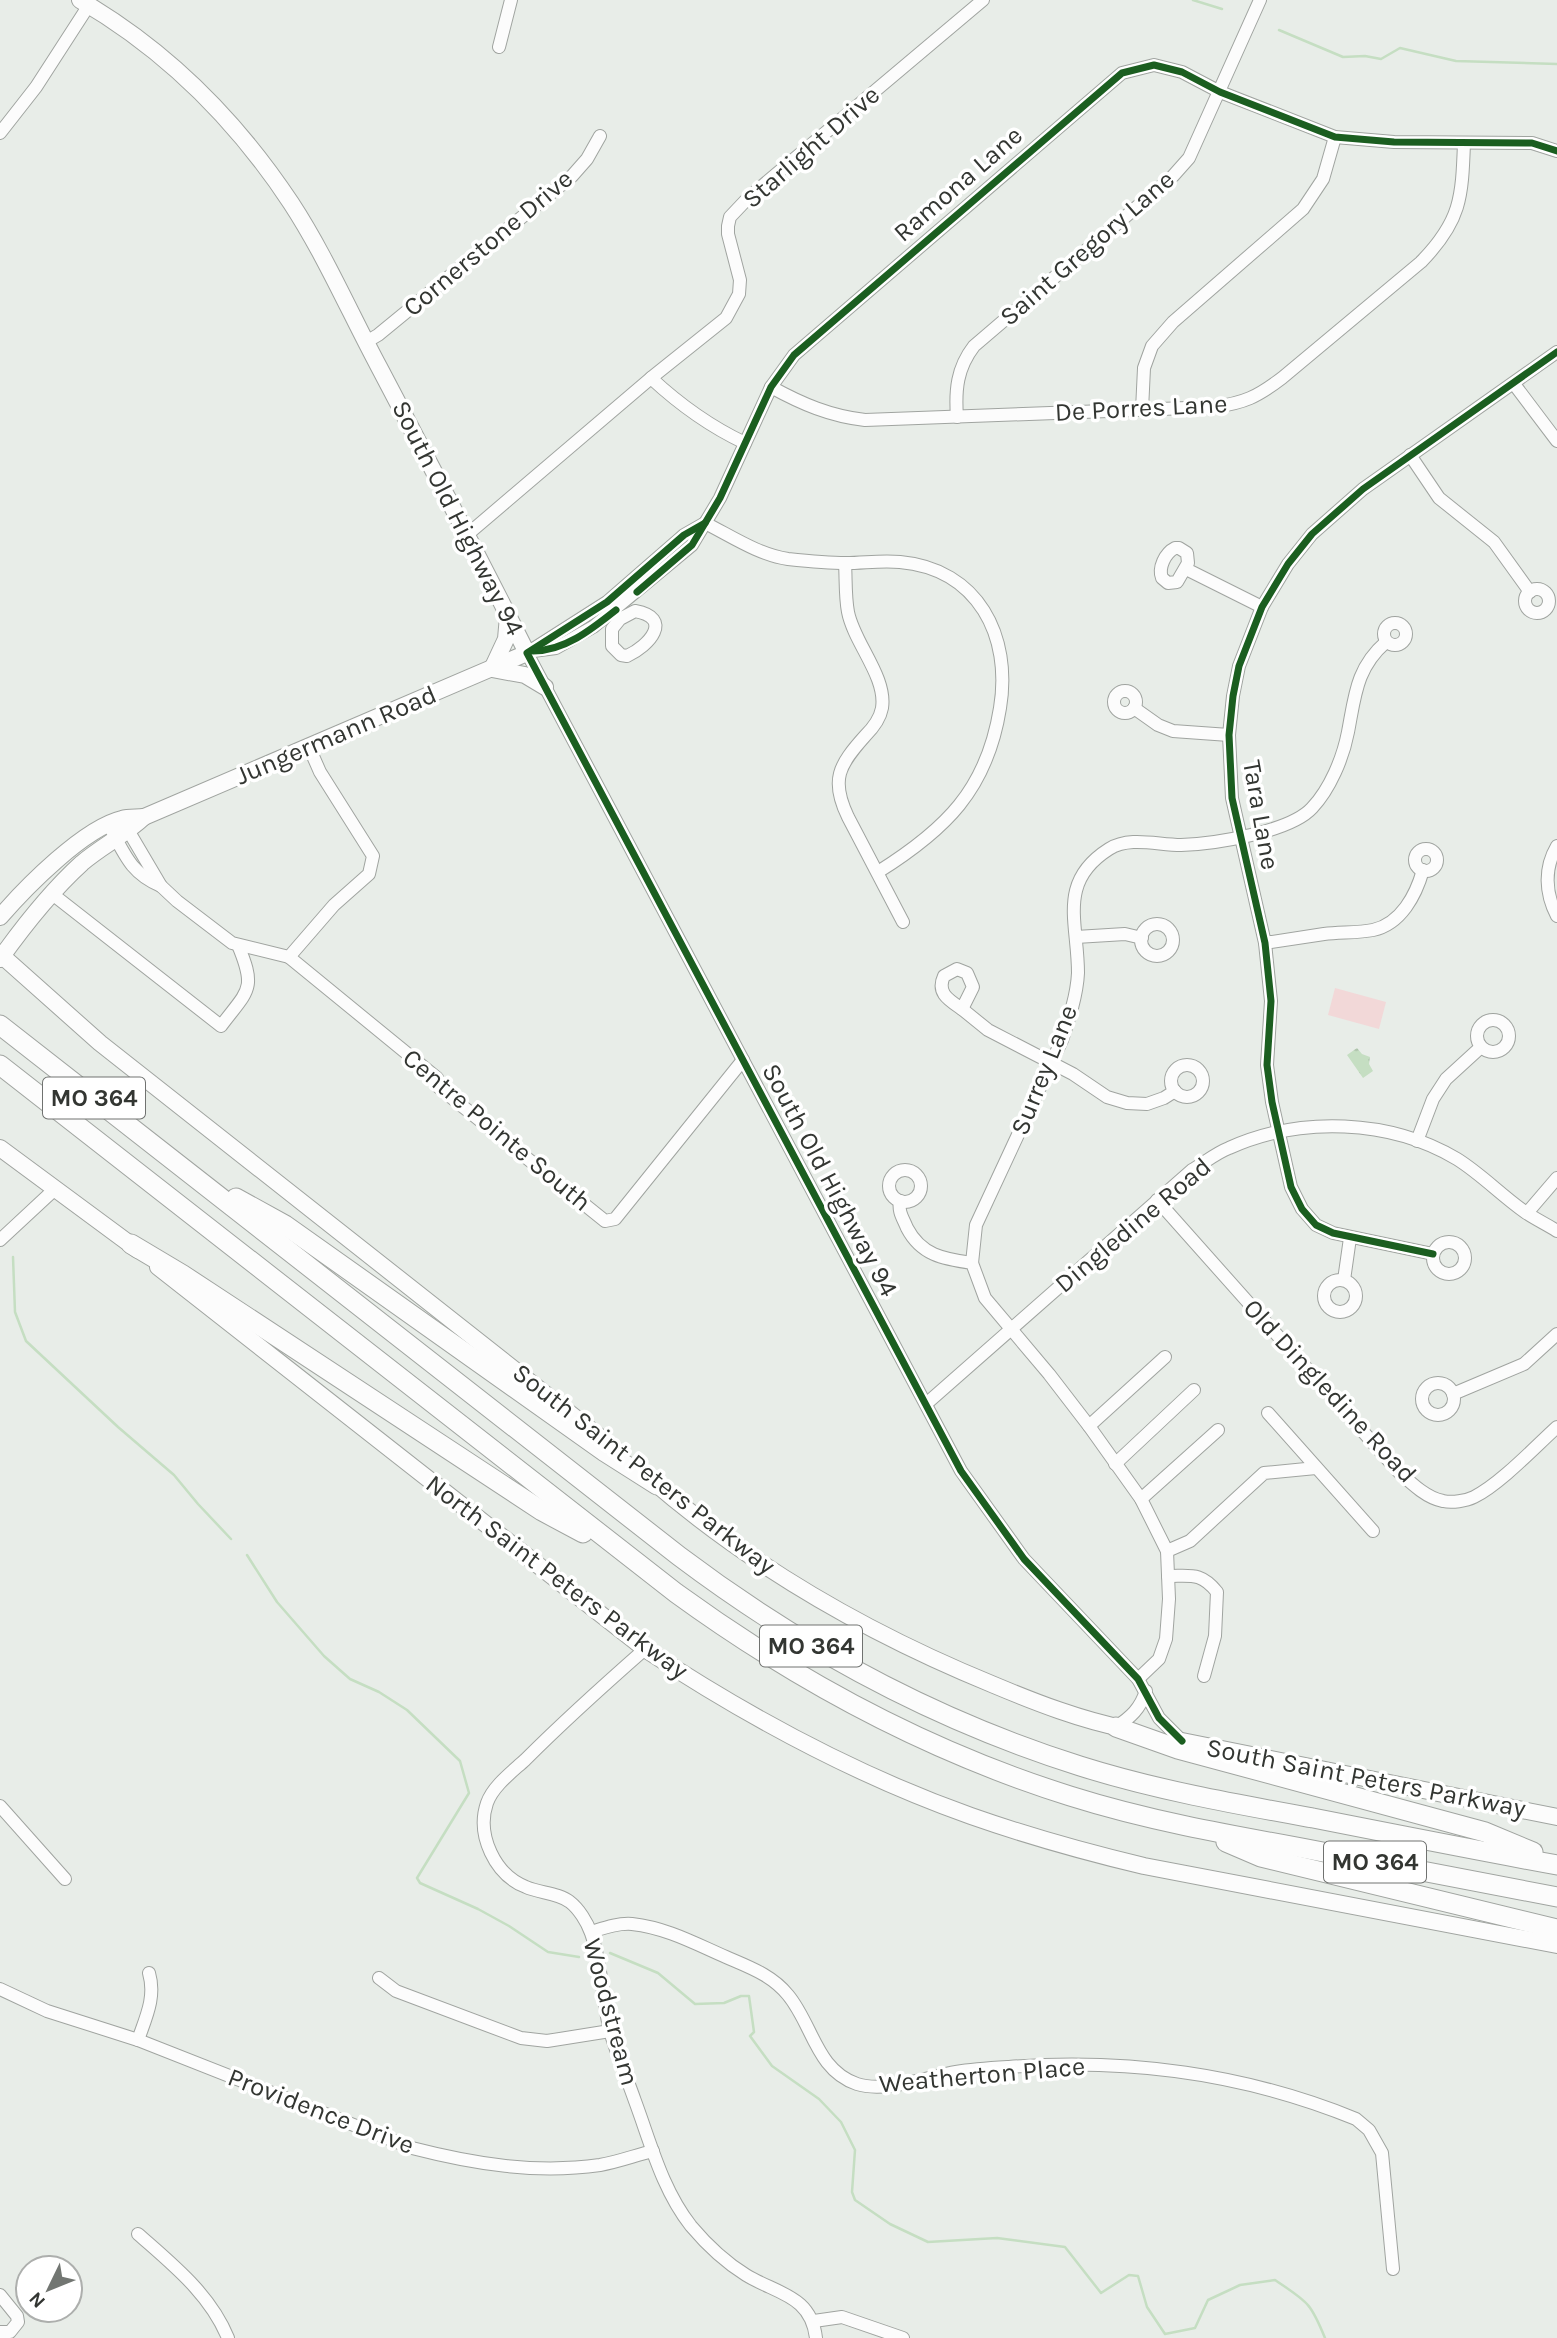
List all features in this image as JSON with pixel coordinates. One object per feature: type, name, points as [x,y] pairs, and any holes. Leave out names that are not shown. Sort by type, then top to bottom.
[{"type":"highway","name":"MO 364","points":[[0,1025],[722,1588],[821,1652],[889,1689],[1030,1749],[1128,1779],[1196,1796],[1557,1864]]},
{"type":"highway","name":"MO 364","points":[[0,1065],[632,1560],[764,1655],[834,1696],[952,1753],[1033,1784],[1124,1811],[1192,1828],[1557,1897]]},
{"type":"highway","points":[[188,1172],[285,1225],[605,1452],[657,1485]]},
{"type":"highway","points":[[131,1244],[183,1275],[542,1511],[632,1560]]},
{"type":"highway","points":[[1116,1727],[1178,1749],[1485,1832],[1557,1864]]},
{"type":"highway","points":[[1192,1828],[1261,1857],[1556,1941]]},
{"type":"main road","name":"South Old Highway 94","points":[[89,1],[164,57],[210,101],[252,148],[292,205],[530,652]]},
{"type":"main road","points":[[509,616],[506,639],[492,669],[525,675],[545,687]]},
{"type":"main road","name":"Jungermann Road","points":[[0,917],[18,897],[76,845],[530,652]]},
{"type":"main road","name":"Jungermann Road","points":[[1,956],[51,893],[118,828]]},
{"type":"main road","points":[[0,905],[18,897]]},
{"type":"main road","name":"South Saint Peters Parkway","points":[[1,956],[100,1043],[611,1445],[716,1531],[775,1572],[873,1630],[942,1663],[1029,1699],[1116,1727],[1557,1817]]},
{"type":"main road","name":"North Saint Peters Parkway","points":[[0,1147],[131,1244],[198,1300],[645,1649],[684,1675],[857,1768],[933,1802],[1038,1839],[1144,1866],[1556,1941]]},
{"type":"street","points":[[499,47],[512,0]]},
{"type":"street","name":"Starlight Drive","points":[[651,378],[706,336],[726,318],[734,305],[739,294],[740,280],[728,234],[730,217],[748,198],[983,0]]},
{"type":"street","name":"Saint Gregory Lane","points":[[957,417],[958,378],[966,357],[974,346],[1174,176],[1189,158],[1260,0]]},
{"type":"street","points":[[0,133],[36,87],[89,1]]},
{"type":"street","name":"Ramona Lane","points":[[530,652],[542,642],[613,611],[665,561],[684,535],[705,523],[720,498],[771,387],[784,367],[804,345],[1122,73],[1154,65],[1182,72],[1220,92],[1335,137],[1360,141],[1532,143],[1557,151]]},
{"type":"street","name":"Cornerstone Drive","points":[[366,342],[572,176],[587,159],[600,136]]},
{"type":"street","points":[[1142,410],[1144,368],[1152,346],[1173,322],[1303,209],[1323,179],[1335,137]]},
{"type":"street","name":"De Porres Lane","points":[[771,387],[815,410],[865,420],[1214,407],[1248,400],[1282,378],[1421,262],[1445,235],[1460,204],[1464,143]]},
{"type":"street","name":"Tara Lane","points":[[1433,1254],[1350,1238],[1316,1225],[1302,1209],[1291,1187],[1272,1102],[1267,1065],[1271,1001],[1265,943],[1232,798],[1229,735],[1233,696],[1239,666],[1262,607],[1288,564],[1312,534],[1363,489],[1557,352]]},
{"type":"street","points":[[468,534],[651,378],[692,414],[745,443]]},
{"type":"street","points":[[1514,384],[1557,441]]},
{"type":"street","points":[[1410,455],[1440,498],[1494,542],[1530,592]]},
{"type":"street","points":[[705,523],[785,559],[908,563],[935,570],[960,582],[983,607],[990,620],[1000,660],[1002,687],[992,743],[978,778],[955,812],[933,834],[878,872]]},
{"type":"street","points":[[845,563],[848,612],[883,694],[882,710],[875,724],[844,762],[838,787],[844,809],[904,922]]},
{"type":"street","points":[[1186,569],[1262,607]]},
{"type":"street","name":"Surrey Lane","points":[[972,1264],[976,1225],[1052,1062],[1071,1014],[1078,976],[1072,912],[1075,889],[1089,864],[1113,846],[1132,841],[1183,845],[1241,836],[1293,822],[1313,807],[1325,790],[1343,750],[1352,700],[1372,654],[1386,642]]},
{"type":"street","name":"South Old Highway 94","points":[[530,652],[545,687],[961,1471],[1002,1531],[1053,1591],[1138,1679],[1159,1718],[1182,1741]]},
{"type":"street","points":[[1134,708],[1158,725],[1173,731],[1229,735]]},
{"type":"street","points":[[289,957],[334,905],[369,874],[373,856],[320,772],[309,747]]},
{"type":"street","name":"Centre Pointe South","points":[[118,828],[142,878],[161,887],[223,937],[238,945],[289,957],[437,1078],[436,1085],[605,1221],[615,1219],[743,1060]]},
{"type":"street","points":[[1557,846],[1548,870],[1549,894],[1557,916]]},
{"type":"street","points":[[1265,943],[1382,927],[1393,920],[1418,890],[1423,870]]},
{"type":"street","points":[[51,893],[221,1026],[247,992],[250,983],[238,945]]},
{"type":"street","points":[[1076,937],[1125,934],[1142,938]]},
{"type":"street","points":[[962,1009],[988,1030],[1052,1062],[1107,1097],[1127,1103],[1147,1104],[1175,1091]]},
{"type":"street","points":[[1417,1141],[1433,1099],[1446,1079],[1481,1047]]},
{"type":"street","name":"Dingledine Road","points":[[926,1404],[1192,1170],[1229,1148],[1280,1132],[1328,1126],[1366,1127],[1417,1141],[1456,1158],[1527,1213],[1557,1231]]},
{"type":"street","points":[[1527,1213],[1557,1178]]},
{"type":"street","points":[[0,1240],[56,1188]]},
{"type":"street","name":"Old Dingledine Road","points":[[1157,1200],[1415,1487],[1441,1501],[1473,1498],[1557,1427]]},
{"type":"street","points":[[900,1202],[899,1210],[913,1238],[930,1255],[972,1264],[985,1298],[1013,1329],[1089,1426],[1141,1499],[1167,1551],[1169,1599],[1166,1639],[1159,1660],[1138,1679]]},
{"type":"street","points":[[1344,1280],[1350,1238]]},
{"type":"street","points":[[1453,1394],[1524,1364],[1557,1334]]},
{"type":"street","points":[[1089,1426],[1165,1357]]},
{"type":"street","points":[[1115,1464],[1194,1390]]},
{"type":"street","points":[[1268,1413],[1373,1531]]},
{"type":"street","points":[[1141,1499],[1218,1430]]},
{"type":"street","points":[[1167,1551],[1190,1541],[1264,1473],[1317,1468]]},
{"type":"street","points":[[1168,1576],[1199,1576],[1207,1580],[1217,1592],[1215,1636],[1204,1676]]},
{"type":"street","name":"Woodstream","points":[[645,1649],[497,1787],[487,1803],[484,1823],[486,1841],[493,1858],[516,1883],[569,1900],[579,1910],[590,1932],[610,2031],[663,2180],[676,2204],[709,2246],[726,2261],[796,2301],[814,2321]]},
{"type":"street","points":[[1116,1727],[1136,1712],[1146,1691]]},
{"type":"street","points":[[0,1806],[65,1879]]},
{"type":"street","name":"Weatherton Place","points":[[590,1932],[612,1925],[630,1924],[672,1933],[773,1980],[805,2018],[824,2060],[840,2076],[859,2084],[886,2086],[956,2072],[1060,2063],[1129,2066],[1240,2082],[1356,2119],[1369,2130],[1382,2153],[1393,2269]]},
{"type":"street","points":[[138,2040],[151,2004],[153,1987],[149,1973]]},
{"type":"street","points":[[379,1978],[396,1991],[521,2038],[547,2041],[610,2031]]},
{"type":"street","name":"Providence Drive","points":[[0,1989],[47,2011],[138,2040],[412,2148],[464,2161],[494,2166],[564,2167],[601,2165],[653,2151]]},
{"type":"street","points":[[138,2234],[198,2289],[221,2322],[228,2338]]},
{"type":"street","points":[[0,2295],[17,2316],[18,2322],[10,2332],[0,2332]]},
{"type":"street","points":[[816,2338],[814,2321],[842,2317],[903,2338]]},
{"type":"shaded area","points":[[1335,988],[1386,1002],[1379,1029],[1328,1015]]},
{"type":"water","points":[[1357,1048],[1370,1057],[1369,1064],[1373,1071],[1363,1078],[1347,1055]]},
{"type":"waterway","points":[[1193,0],[1222,9]]},
{"type":"waterway","points":[[1279,30],[1343,57],[1365,56],[1381,59],[1400,48],[1456,61],[1557,64]]},
{"type":"waterway","points":[[13,1257],[15,1312],[26,1341],[174,1475],[231,1539]]},
{"type":"waterway","points":[[247,1555],[277,1602],[324,1656],[350,1679],[379,1692],[407,1710],[460,1761],[469,1793],[417,1878],[420,1883],[478,1909],[548,1952],[579,1957]]},
{"type":"waterway","points":[[610,1953],[658,1973],[695,2004],[724,2003],[741,1996],[749,1996],[754,2032],[750,2036],[772,2066],[819,2099],[841,2122],[855,2150],[852,2192],[855,2200],[890,2224],[928,2242],[997,2238],[1065,2247],[1101,2293],[1129,2275],[1138,2276],[1147,2307],[1165,2334],[1195,2328],[1208,2300],[1240,2285],[1275,2280],[1306,2303],[1325,2338]]},
{"type":"cycle path","points":[[637,592],[692,545],[720,498],[771,387],[794,355],[1122,73],[1154,65],[1182,72],[1220,92],[1335,137],[1394,142],[1532,143],[1557,151]]},
{"type":"cycle path","points":[[1433,1254],[1333,1233],[1316,1225],[1302,1209],[1291,1187],[1272,1102],[1267,1065],[1271,1001],[1265,943],[1232,798],[1229,735],[1233,696],[1239,666],[1262,607],[1288,564],[1312,534],[1363,489],[1557,352]]},
{"type":"cycle path","points":[[705,523],[684,535],[607,602],[527,653],[961,1471],[1024,1559],[1138,1679],[1159,1718],[1182,1741]]},
{"type":"cycle path","points":[[533,651],[567,643],[616,610]]}]
